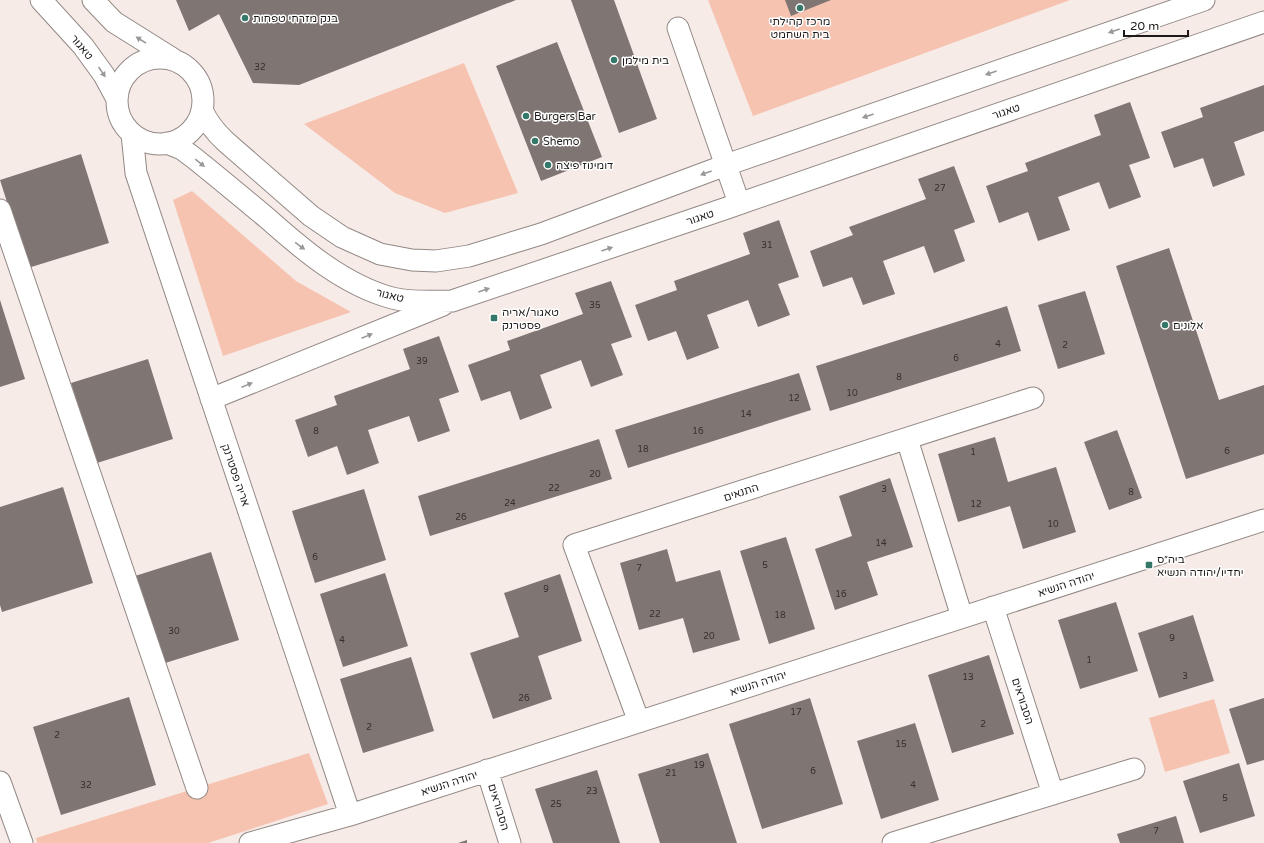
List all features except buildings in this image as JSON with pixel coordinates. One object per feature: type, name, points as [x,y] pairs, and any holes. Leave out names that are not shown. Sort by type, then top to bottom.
[{"type":"street","name":"טאגור","points":[[41,0],[83,46],[104,75],[117,99]]},
{"type":"street","points":[[92,0],[114,22],[186,66],[194,75],[200,86],[203,97],[202,110],[198,122],[190,132],[179,139],[167,143],[155,144],[132,134],[124,124],[118,112],[117,99],[120,85],[126,74],[136,65],[148,59],[162,58],[175,60]]},
{"type":"street","points":[[202,110],[206,120],[214,131],[311,216],[342,237],[380,254],[412,260],[436,261],[469,256],[541,234],[726,165],[1204,0]]},
{"type":"street","name":"טאגור","points":[[167,143],[182,149],[297,244],[360,286],[392,298],[418,301],[452,301],[1264,22]]},
{"type":"street","points":[[678,28],[739,203]]},
{"type":"street","name":"אריה פסטרנק","points":[[132,134],[136,173],[350,814]]},
{"type":"street","points":[[0,210],[197,788]]},
{"type":"street","points":[[211,399],[452,301]]},
{"type":"street","name":"התנאים","points":[[639,722],[574,545],[1033,398]]},
{"type":"street","points":[[907,439],[962,617]]},
{"type":"street","name":"יהודה הנשיא","points":[[250,843],[350,814],[639,722],[1264,520]]},
{"type":"street","name":"הסבוראים","points":[[992,608],[1053,794]]},
{"type":"street","points":[[892,843],[1134,769]]},
{"type":"street","name":"הסבוראים","points":[[487,770],[510,843]]},
{"type":"street","points":[[0,782],[22,843]]},
{"type":"shaded area","points":[[708,0],[1070,0],[753,116]]},
{"type":"shaded area","points":[[464,63],[518,193],[445,213],[395,193],[304,124]]},
{"type":"shaded area","points":[[192,191],[296,281],[351,312],[223,356],[173,200]]},
{"type":"shaded area","points":[[1214,699],[1230,753],[1165,772],[1149,718]]},
{"type":"shaded area","points":[[309,753],[328,804],[208,843],[37,843],[36,838]]},
{"type":"place","name":"מרכז קהילתי בית השחמט","points":[[800,8]]},
{"type":"place","name":"בנק מזרחי טפחות","points":[[245,18]]},
{"type":"place","name":"בית מילמן","points":[[614,60]]},
{"type":"place","name":"Burgers Bar","points":[[526,116]]},
{"type":"place","name":"Shemo","points":[[535,141]]},
{"type":"place","name":"דומינוז פיצה","points":[[548,165]]},
{"type":"place","name":"טאגור/אריה פסטרנק","points":[[494,318]]},
{"type":"place","name":"אלונים","points":[[1165,325]]},
{"type":"place","name":"ביה״ס יחדיו/יהודה הנשיא","points":[[1149,565]]}]
